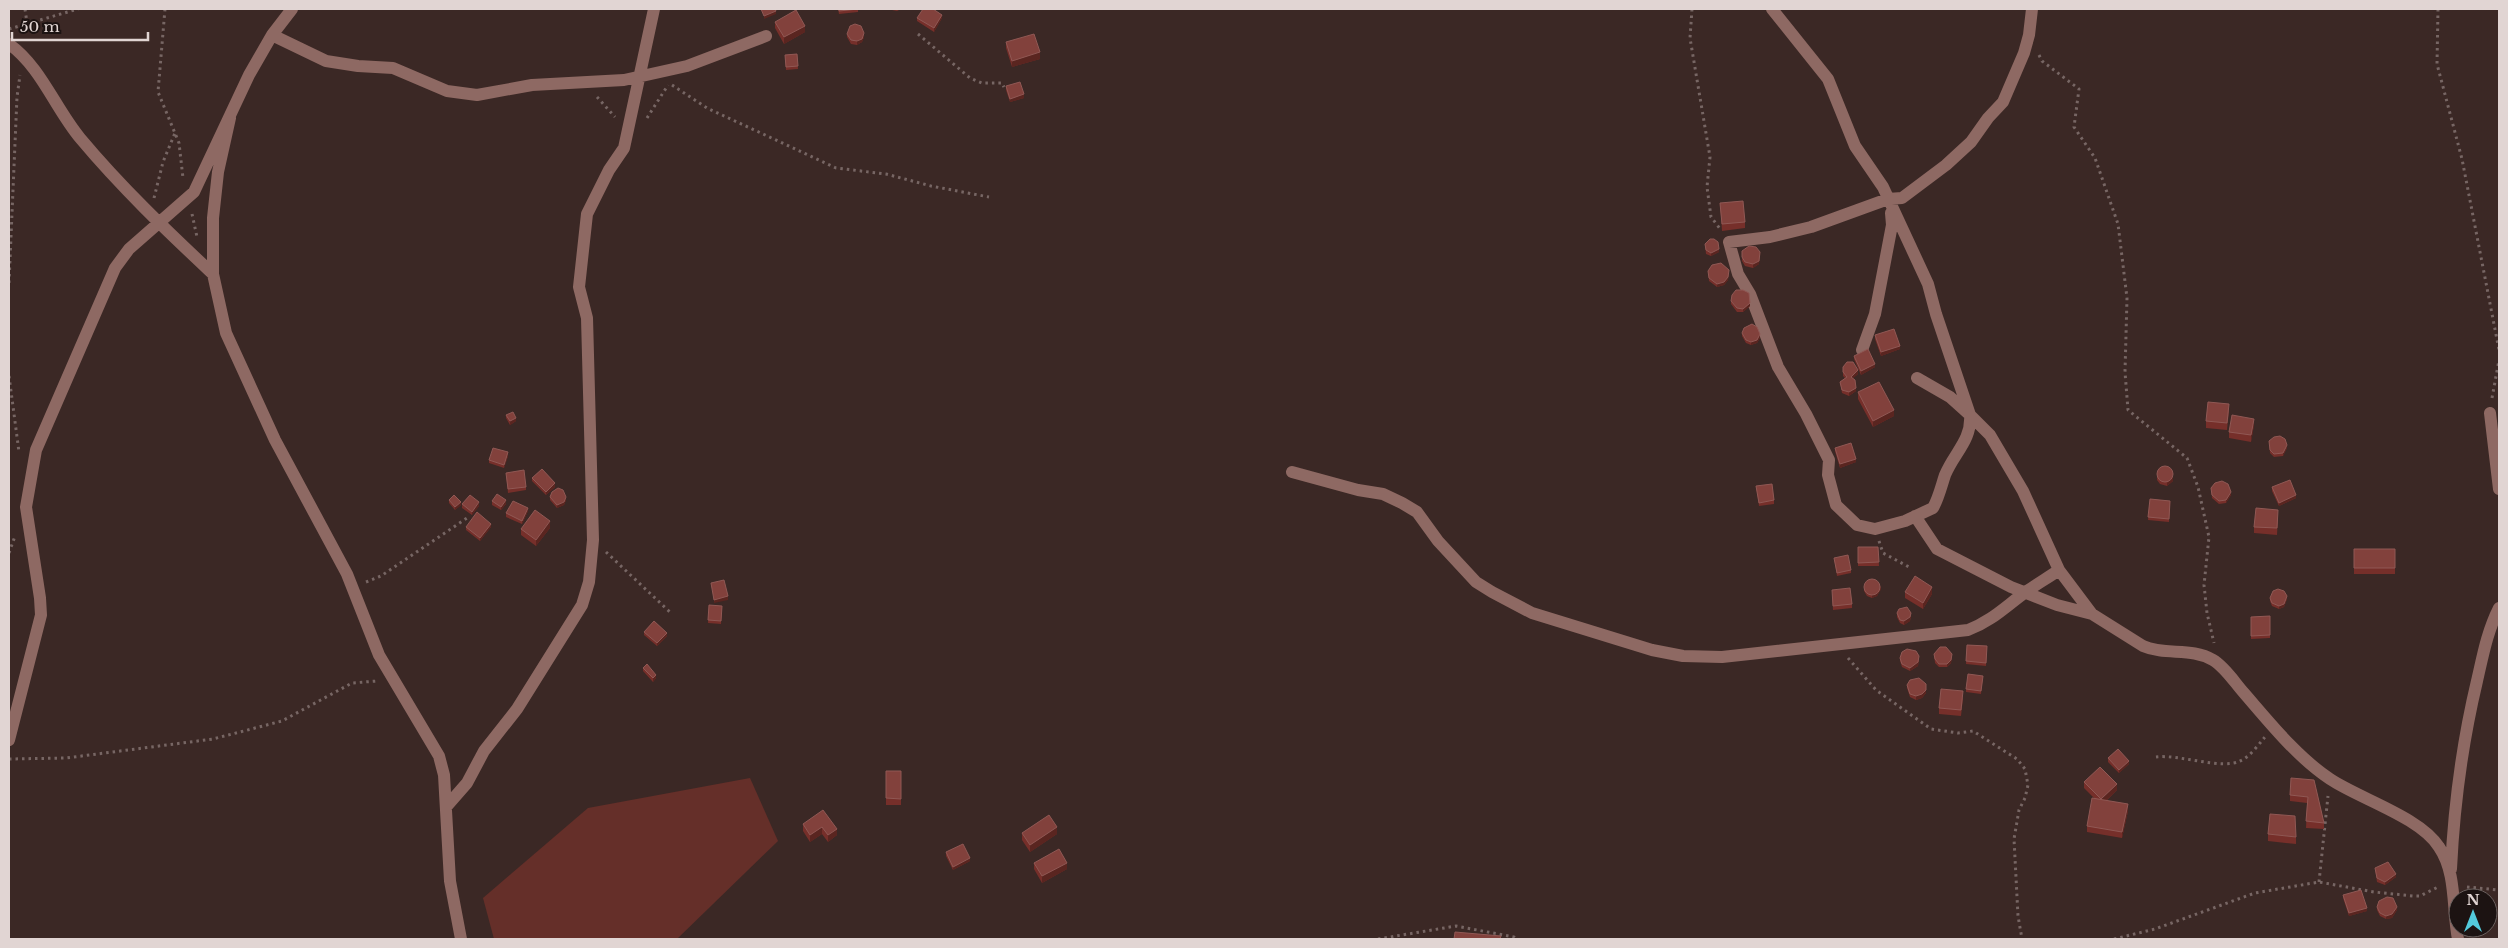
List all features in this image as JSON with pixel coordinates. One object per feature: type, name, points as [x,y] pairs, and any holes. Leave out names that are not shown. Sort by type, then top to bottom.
[{"type":"street","points":[[9,740],[41,614],[26,507],[36,450],[115,268],[128,249],[188,198],[198,186],[249,74],[272,35],[292,9]]},
{"type":"street","points":[[446,807],[467,783],[484,751],[517,709],[582,605],[589,582],[593,540],[586,318],[579,287],[580,270],[589,206],[624,148],[654,9]]},
{"type":"street","points":[[1772,9],[1828,79],[1855,146],[1883,187],[1888,198],[1928,284],[1936,314],[1970,415],[1970,432],[1945,476],[1933,508],[1887,527],[1876,529],[1857,525],[1836,505],[1828,475],[1829,460],[1806,414],[1778,367],[1750,294],[1738,274],[1729,242],[1770,237],[1811,227],[1888,198],[1896,200],[1907,194],[1957,156],[1971,142],[1988,118],[2003,102],[2029,35],[2032,9]]},
{"type":"street","points":[[272,35],[326,61],[358,66],[393,68],[447,92],[477,95],[532,85],[638,77],[687,66],[766,36]]},
{"type":"street","points":[[9,44],[49,90],[78,136],[159,223],[213,274]]},
{"type":"street","points":[[230,118],[218,172],[214,209],[213,274],[226,333],[274,440],[347,574],[378,655],[439,756],[444,775],[450,881],[461,939]]},
{"type":"street","points":[[1862,350],[1876,314],[1891,236],[1892,225],[1888,198]]},
{"type":"street","points":[[1916,378],[1950,397],[1990,434],[2023,491],[2060,570],[2092,614]]},
{"type":"street","points":[[2490,413],[2499,489]]},
{"type":"street","points":[[1292,472],[1358,490],[1383,494],[1402,503],[1417,512],[1438,541],[1476,582],[1532,613],[1563,624],[1683,656],[1730,656],[1968,630],[1984,624],[1998,615],[2026,592],[2060,570]]},
{"type":"street","points":[[1915,516],[1938,549],[1970,567],[2057,606],[2092,614],[2151,650],[2195,652],[2216,661],[2274,728],[2330,779],[2391,811],[2431,838],[2442,851],[2451,882],[2458,939]]},
{"type":"street","points":[[2451,882],[2454,816],[2467,724],[2486,638],[2499,608]]},
{"type":"path","points":[[25,9],[27,23]]},
{"type":"path","points":[[9,29],[78,9]]},
{"type":"path","points":[[165,9],[158,92],[179,143],[183,179],[200,244]]},
{"type":"path","points":[[1692,9],[1690,38],[1710,157],[1707,187],[1711,217],[1729,242]]},
{"type":"path","points":[[2438,9],[2437,64],[2462,159],[2499,350]]},
{"type":"path","points":[[918,34],[935,50],[949,58],[960,72],[982,83],[1002,83],[1004,87]]},
{"type":"path","points":[[2029,35],[2042,61],[2079,89],[2074,127],[2095,158],[2118,224],[2127,298],[2125,372],[2128,410],[2187,458],[2198,487],[2209,537],[2204,585],[2216,661]]},
{"type":"path","points":[[9,283],[17,97],[22,57]]},
{"type":"path","points":[[643,124],[670,83],[687,66]]},
{"type":"path","points":[[580,82],[596,95],[627,130]]},
{"type":"path","points":[[670,83],[707,108],[836,168],[899,176],[932,186],[989,197]]},
{"type":"path","points":[[149,211],[163,162],[175,132]]},
{"type":"path","points":[[2490,413],[2499,360]]},
{"type":"path","points":[[352,589],[381,576],[467,518]]},
{"type":"path","points":[[1876,529],[1883,552],[1909,567]]},
{"type":"path","points":[[593,540],[671,613]]},
{"type":"path","points":[[1836,644],[1876,690],[1931,729],[1958,733],[1973,731],[2017,758],[2025,769],[2028,777],[2026,792],[2019,810],[2014,839],[2018,916],[2022,939]]},
{"type":"path","points":[[9,759],[66,758],[213,740],[282,721],[352,683],[394,680]]},
{"type":"path","points":[[2156,757],[2169,756],[2223,763],[2240,762],[2274,728]]},
{"type":"path","points":[[2320,882],[2330,779]]},
{"type":"path","points":[[2114,939],[2155,930],[2255,893],[2320,882],[2374,892],[2414,896],[2420,896],[2451,882],[2499,890]]},
{"type":"path","points":[[1378,939],[1456,926],[1514,937],[1516,939]]},
{"type":"shaded area","points":[[750,778],[778,841],[677,939],[494,939],[483,898],[588,808]]},
{"type":"building","points":[[761,9],[775,9],[776,11],[764,16]]},
{"type":"building","points":[[839,9],[858,9],[839,11]]},
{"type":"building","points":[[923,9],[933,9],[942,15],[934,28],[917,18]]},
{"type":"building","points":[[796,10],[805,26],[784,37],[775,22]]},
{"type":"building","points":[[855,24],[861,26],[864,33],[862,39],[857,41],[851,40],[847,34],[850,26]]},
{"type":"building","points":[[1034,34],[1040,52],[1012,61],[1006,42]]},
{"type":"building","points":[[797,54],[798,66],[786,67],[785,55]]},
{"type":"building","points":[[1020,82],[1024,94],[1010,99],[1006,86]]},
{"type":"building","points":[[1743,201],[1745,222],[1722,224],[1720,203]]},
{"type":"building","points":[[1710,239],[1718,242],[1719,249],[1711,253],[1706,250],[1705,244]]},
{"type":"building","points":[[1749,246],[1756,247],[1760,252],[1759,261],[1753,264],[1745,262],[1742,257],[1742,251]]},
{"type":"building","points":[[1721,263],[1729,270],[1728,277],[1724,282],[1717,284],[1709,278],[1708,271],[1712,265]]},
{"type":"building","points":[[1736,290],[1743,290],[1749,293],[1750,303],[1743,309],[1737,308],[1731,301],[1732,295]]},
{"type":"building","points":[[1752,324],[1757,327],[1760,334],[1757,340],[1751,342],[1746,340],[1742,333],[1744,328]]},
{"type":"building","points":[[1894,329],[1900,346],[1881,352],[1875,335]]},
{"type":"building","points":[[1868,349],[1875,364],[1861,371],[1854,356]]},
{"type":"building","points":[[1847,362],[1853,362],[1858,370],[1851,377],[1855,380],[1856,388],[1849,392],[1842,390],[1840,382],[1847,377],[1843,372],[1843,367]]},
{"type":"building","points":[[1879,382],[1894,410],[1873,421],[1858,392]]},
{"type":"building","points":[[2208,402],[2229,404],[2227,423],[2206,421]]},
{"type":"building","points":[[513,412],[516,418],[510,421],[506,415]]},
{"type":"building","points":[[2232,415],[2254,419],[2251,435],[2229,432]]},
{"type":"building","points":[[2280,436],[2285,439],[2287,445],[2283,453],[2274,454],[2270,450],[2269,441],[2274,437]]},
{"type":"building","points":[[1851,443],[1856,459],[1840,464],[1835,448]]},
{"type":"building","points":[[493,448],[508,452],[504,465],[489,460]]},
{"type":"building","points":[[2165,466],[2171,468],[2173,474],[2171,480],[2165,482],[2159,480],[2157,474],[2159,468]]},
{"type":"building","points":[[542,469],[555,483],[546,492],[532,478]]},
{"type":"building","points":[[524,470],[526,487],[508,489],[506,473]]},
{"type":"building","points":[[2290,480],[2296,495],[2279,503],[2272,487]]},
{"type":"building","points":[[2222,481],[2228,484],[2231,492],[2226,500],[2219,501],[2212,495],[2211,488],[2215,483]]},
{"type":"building","points":[[1772,484],[1774,500],[1759,503],[1756,486]]},
{"type":"building","points":[[558,488],[563,490],[566,497],[564,502],[557,505],[550,497],[552,492]]},
{"type":"building","points":[[497,494],[506,500],[501,507],[492,501]]},
{"type":"building","points":[[454,495],[461,502],[455,507],[449,500]]},
{"type":"building","points":[[470,495],[479,502],[472,512],[462,504]]},
{"type":"building","points":[[2150,499],[2170,501],[2169,519],[2148,517]]},
{"type":"building","points":[[513,501],[528,508],[522,521],[506,513]]},
{"type":"building","points":[[2256,508],[2278,510],[2277,528],[2254,527]]},
{"type":"building","points":[[535,510],[550,521],[536,540],[521,529]]},
{"type":"building","points":[[477,512],[491,524],[480,538],[466,527]]},
{"type":"building","points":[[1858,547],[1878,547],[1879,562],[1858,563]]},
{"type":"building","points":[[2354,549],[2395,549],[2395,568],[2354,568]]},
{"type":"building","points":[[1848,555],[1851,570],[1837,573],[1834,558]]},
{"type":"building","points":[[1915,576],[1932,587],[1923,603],[1905,592]]},
{"type":"building","points":[[1872,579],[1878,581],[1880,587],[1878,593],[1872,595],[1866,593],[1864,587],[1866,581]]},
{"type":"building","points":[[724,580],[728,596],[714,600],[711,583]]},
{"type":"building","points":[[1850,588],[1852,604],[1833,606],[1832,590]]},
{"type":"building","points":[[2278,589],[2284,591],[2287,596],[2284,604],[2279,606],[2272,603],[2270,598],[2273,591]]},
{"type":"building","points":[[709,605],[722,606],[721,621],[708,620]]},
{"type":"building","points":[[1907,607],[1911,613],[1910,617],[1904,621],[1900,620],[1897,613],[1899,609]]},
{"type":"building","points":[[2270,616],[2270,635],[2251,636],[2251,617]]},
{"type":"building","points":[[654,621],[667,633],[657,643],[644,632]]},
{"type":"building","points":[[1967,645],[1987,646],[1986,663],[1966,661]]},
{"type":"building","points":[[1940,647],[1946,647],[1952,654],[1951,660],[1947,664],[1939,664],[1935,659],[1934,654]]},
{"type":"building","points":[[1907,649],[1916,651],[1919,656],[1918,662],[1910,668],[1902,664],[1900,658],[1902,652]]},
{"type":"building","points":[[647,664],[656,675],[653,678],[643,668]]},
{"type":"building","points":[[1968,674],[1983,676],[1981,691],[1966,689]]},
{"type":"building","points":[[1919,678],[1926,684],[1926,690],[1916,696],[1910,694],[1907,685],[1910,680]]},
{"type":"building","points":[[1941,689],[1963,691],[1961,710],[1939,708]]},
{"type":"building","points":[[2118,749],[2129,761],[2119,770],[2108,758]]},
{"type":"building","points":[[2100,767],[2117,784],[2101,799],[2084,782]]},
{"type":"building","points":[[886,771],[901,771],[901,799],[886,798]]},
{"type":"building","points":[[2291,778],[2314,780],[2324,823],[2306,821],[2308,797],[2290,795]]},
{"type":"building","points":[[2092,798],[2128,804],[2122,832],[2087,826]]},
{"type":"building","points":[[823,810],[837,829],[828,835],[822,827],[810,835],[803,824]]},
{"type":"building","points":[[2270,814],[2295,816],[2296,837],[2268,834]]},
{"type":"building","points":[[1049,815],[1057,827],[1030,845],[1022,833]]},
{"type":"building","points":[[963,844],[970,858],[953,867],[946,852]]},
{"type":"building","points":[[1059,849],[1067,863],[1042,876],[1034,863]]},
{"type":"building","points":[[2388,862],[2396,874],[2385,882],[2377,878],[2375,868]]},
{"type":"building","points":[[2361,890],[2367,908],[2349,913],[2343,895]]},
{"type":"building","points":[[2387,897],[2393,898],[2397,907],[2392,914],[2386,916],[2380,913],[2377,907],[2379,901]]},
{"type":"building","points":[[1455,932],[1501,936],[1500,939],[1454,939]]}]
